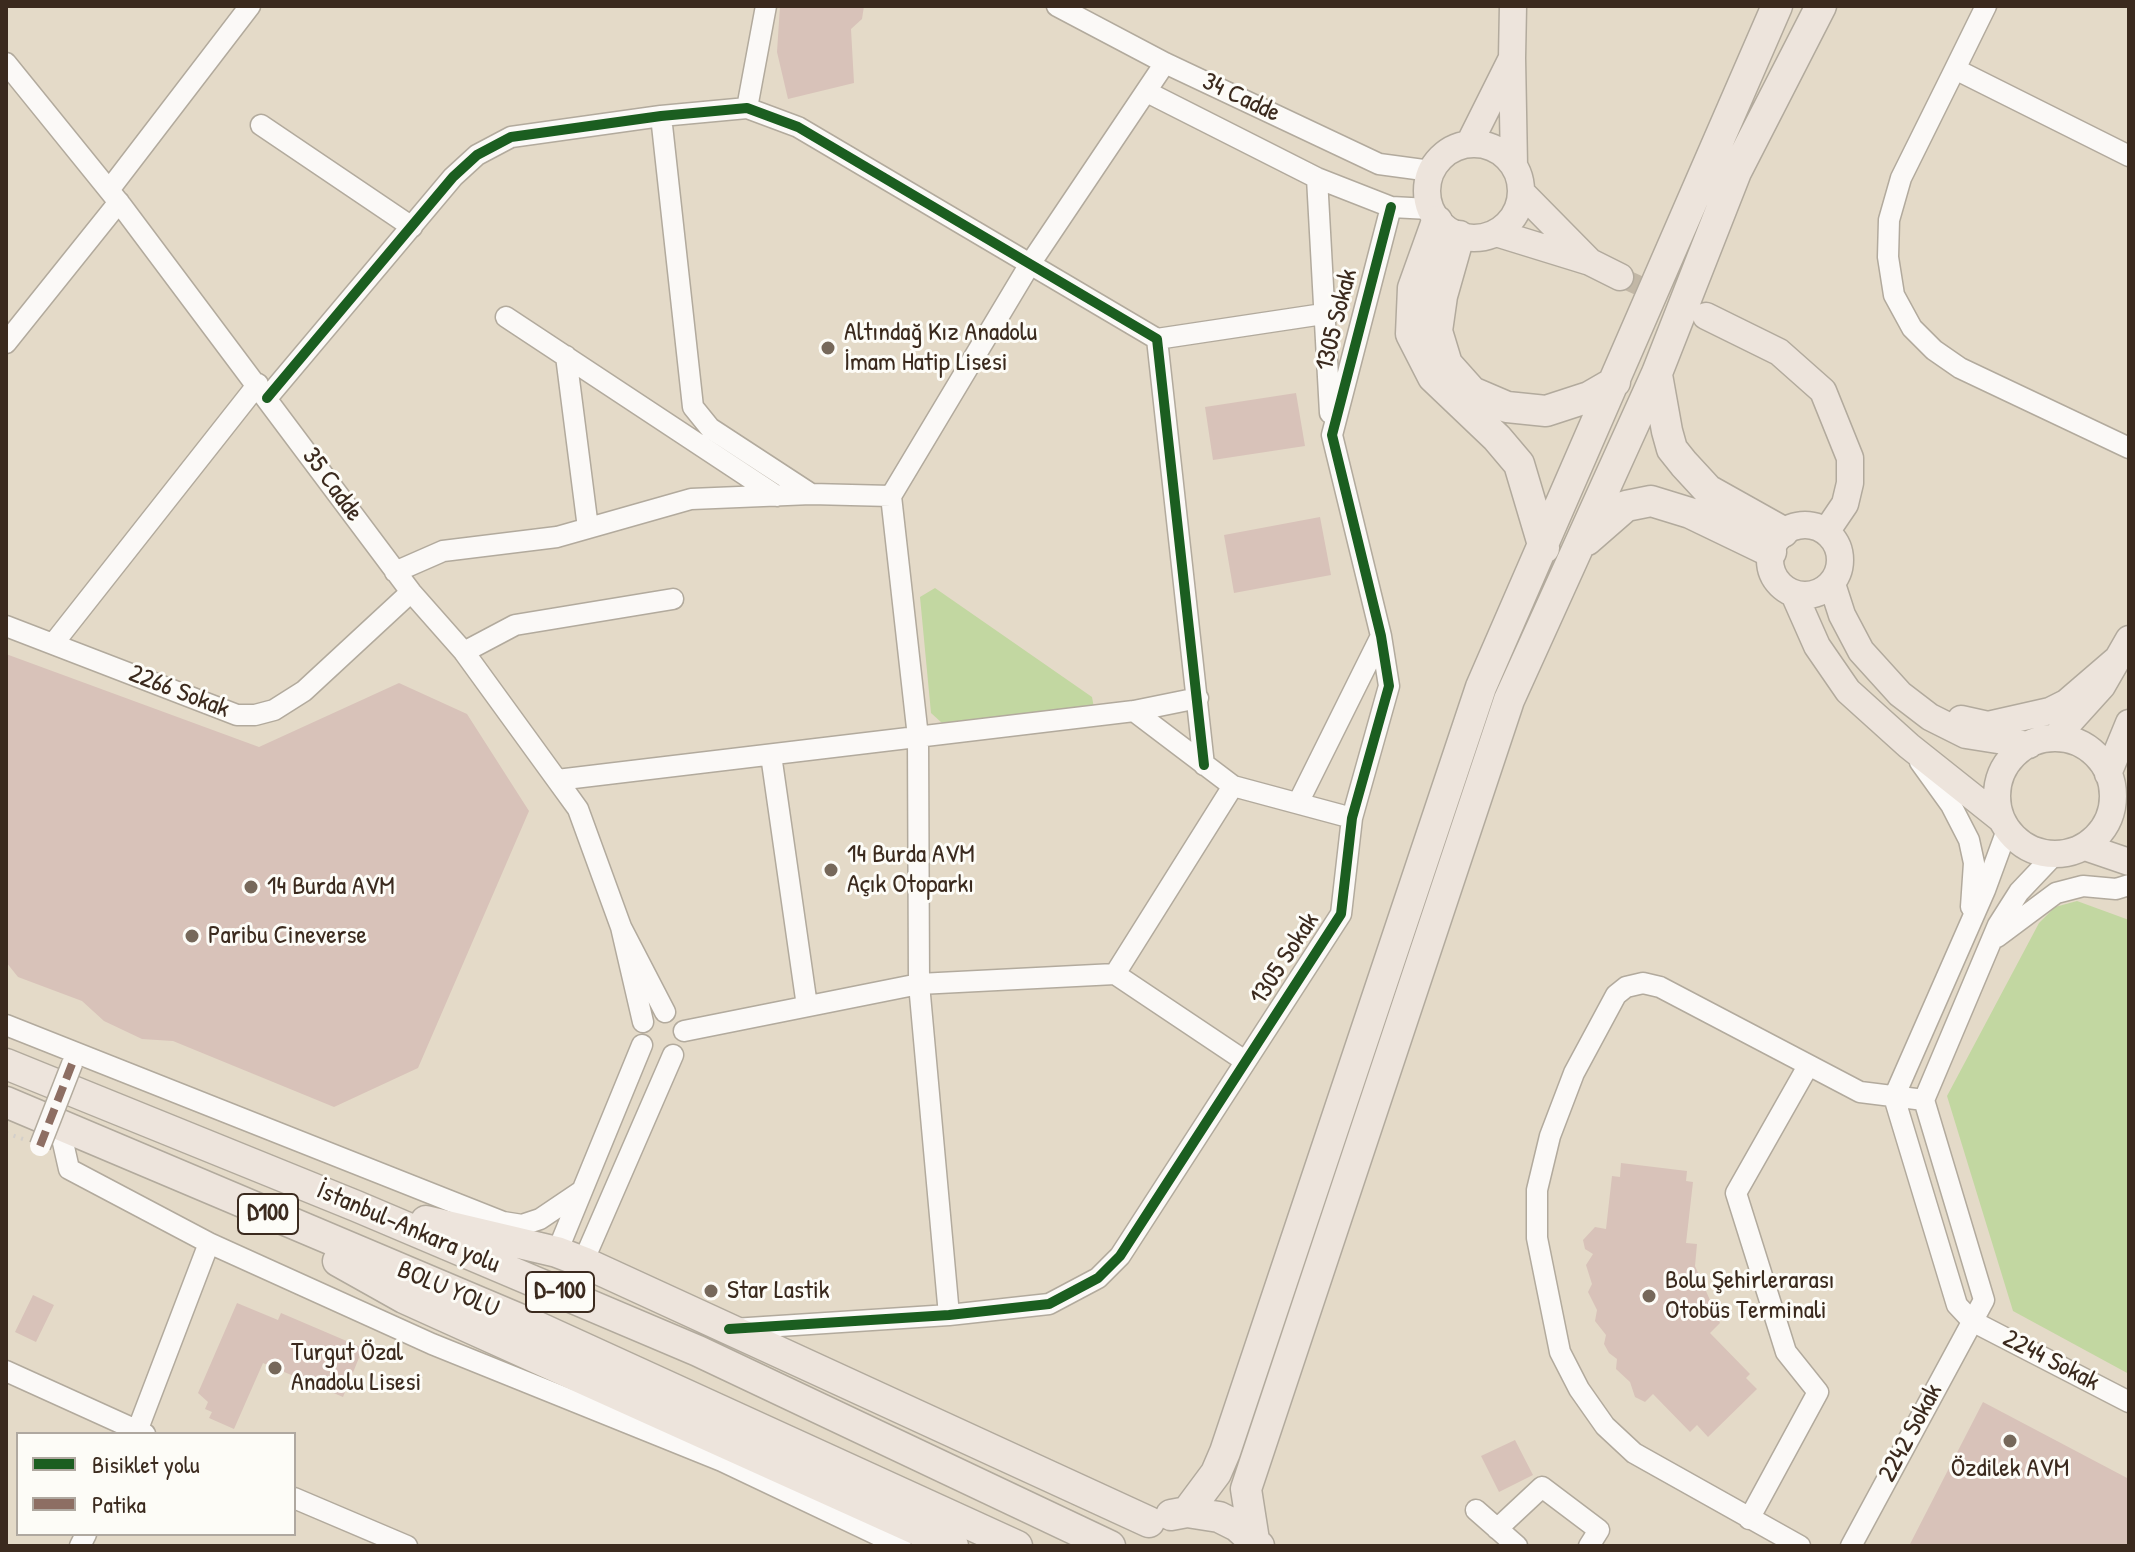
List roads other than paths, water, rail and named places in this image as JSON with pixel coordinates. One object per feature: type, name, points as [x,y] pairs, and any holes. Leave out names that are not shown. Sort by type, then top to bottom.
[{"type":"highway","points":[[1187,1512],[1210,1482],[1225,1452],[1481,687],[1777,6]]},
{"type":"highway","points":[[1256,1543],[1246,1489],[1509,700],[1583,543],[1657,373],[1736,172],[1821,6]]},
{"type":"highway","points":[[1442,222],[1442,296],[1437,331],[1447,364],[1472,392],[1507,407],[1546,411],[1589,397],[1615,382]]},
{"type":"highway","points":[[1442,222],[1413,288],[1411,334],[1433,377],[1497,438],[1519,464],[1544,548]]},
{"type":"highway","points":[[1657,373],[1672,449],[1708,490],[1777,542]]},
{"type":"highway","points":[[1583,543],[1626,506],[1651,501],[1777,542]]},
{"type":"highway","name":"İstanbul-Ankara yolu","points":[[6,1064],[356,1206],[698,1351],[1111,1545]]},
{"type":"highway","name":"BOLU YOLU","points":[[6,1102],[50,1135],[206,1188],[531,1324],[1017,1546]]},
{"type":"highway","points":[[206,1188],[404,1298],[953,1546]]},
{"type":"highway","points":[[356,1206],[570,1257],[1149,1522]]},
{"type":"highway","points":[[1111,1545],[1149,1522],[1187,1512],[1219,1517],[1256,1543]]},
{"type":"main road","points":[[1513,6],[1514,166],[1521,192],[1590,262]]},
{"type":"main road","points":[[1469,144],[1512,58]]},
{"type":"main road","points":[[1514,166],[1494,148],[1469,144],[1440,157],[1427,184],[1442,222],[1471,238],[1496,233],[1590,262],[1620,277]]},
{"type":"main road","points":[[1496,233],[1514,216],[1521,192]]},
{"type":"main road","points":[[1706,316],[1779,352],[1823,391],[1840,430],[1850,471],[1845,504],[1826,532]]},
{"type":"main road","points":[[1805,525],[1826,532],[1839,551],[1841,562],[1832,584],[1812,596],[1794,594],[1779,585],[1773,575],[1777,542],[1805,525]]},
{"type":"main road","points":[[1794,594],[1833,672],[1858,702],[2029,848],[2055,854],[2085,847],[2100,834],[2121,808],[2102,761],[2088,748],[2055,738],[2029,745],[1982,739],[1930,717],[1900,694],[1861,651],[1842,615],[1832,584]]},
{"type":"main road","points":[[1930,717],[1988,725],[2039,715],[2066,703],[2123,650]]},
{"type":"main road","points":[[2055,738],[2102,686],[2123,650]]},
{"type":"main road","points":[[2108,774],[2129,723]]},
{"type":"main road","points":[[2004,825],[1997,802],[1998,783],[2005,766],[2029,745]]},
{"type":"main road","points":[[2085,847],[2129,862]]},
{"type":"street","points":[[6,343],[250,6]]},
{"type":"street","points":[[747,108],[766,6]]},
{"type":"street","name":"34 Cadde","points":[[1057,6],[1165,63],[1379,164],[1431,171]]},
{"type":"street","points":[[1986,6],[1901,178],[1889,220],[1888,257],[1894,295],[1912,328],[1934,350],[1960,368],[2129,448]]},
{"type":"street","name":"35 Cadde","points":[[6,63],[114,196],[395,572],[464,652],[578,809],[621,927]]},
{"type":"street","points":[[949,1315],[919,984],[918,737],[891,496],[1030,264],[1165,63]]},
{"type":"street","points":[[1955,69],[2129,156]]},
{"type":"street","points":[[1147,92],[1317,178],[1391,207],[1442,222]]},
{"type":"street","points":[[53,644],[262,391],[412,227],[453,177],[477,155],[511,137],[661,116],[747,108],[798,127],[1157,339],[1323,314]]},
{"type":"street","points":[[661,116],[693,407],[710,428],[811,494]]},
{"type":"street","points":[[261,125],[412,227]]},
{"type":"street","points":[[1317,178],[1332,435]]},
{"type":"street","name":"1305 Sokak","points":[[729,1329],[949,1315],[1049,1304],[1098,1278],[1120,1256],[1341,914],[1352,818],[1389,686],[1381,636],[1332,435],[1391,207]]},
{"type":"street","points":[[506,317],[777,496]]},
{"type":"street","points":[[1157,339],[1204,765]]},
{"type":"street","points":[[566,356],[588,528]]},
{"type":"street","points":[[395,572],[443,551],[557,537],[691,499],[811,494],[891,496]]},
{"type":"street","name":"2266 Sokak","points":[[6,626],[237,715],[255,715],[274,710],[304,691],[411,592]]},
{"type":"street","points":[[464,652],[515,625],[673,599]]},
{"type":"street","points":[[1298,803],[1381,636]]},
{"type":"street","points":[[557,780],[1134,711],[1198,698]]},
{"type":"street","points":[[1134,711],[1233,786],[1352,818]]},
{"type":"street","points":[[1909,746],[1951,805],[1969,840],[1974,890],[1967,932]]},
{"type":"street","points":[[771,755],[807,1006]]},
{"type":"street","points":[[1115,974],[1233,786]]},
{"type":"street","points":[[1972,1321],[1957,1305],[1894,1097],[1967,932],[2004,825]]},
{"type":"street","points":[[1800,1546],[1634,1453],[1605,1426],[1579,1389],[1560,1352],[1545,1292],[1537,1238],[1537,1190],[1550,1136],[1574,1073],[1616,995],[1626,987],[1643,983],[1660,987],[1860,1092],[1924,1100],[1987,944],[2019,892],[2055,854]]},
{"type":"street","points":[[1987,944],[2056,893],[2083,886],[2116,889],[2129,885]]},
{"type":"street","points":[[621,927],[665,1012]]},
{"type":"street","points":[[621,927],[643,1022]]},
{"type":"street","points":[[684,1031],[919,984],[1115,974],[1245,1061]]},
{"type":"street","points":[[665,1012],[678,1018],[684,1031],[682,1044],[673,1055],[570,1257],[580,1192],[642,1045],[639,1034],[643,1022],[652,1014],[665,1012]]},
{"type":"street","points":[[6,1025],[503,1222],[522,1225],[540,1219],[580,1192]]},
{"type":"street","points":[[642,1045],[659,1057],[673,1055]]},
{"type":"street","points":[[72,1064],[50,1135],[69,1169],[209,1243],[432,1344],[722,1461],[901,1546]]},
{"type":"street","points":[[1749,1519],[1818,1392],[1786,1352],[1736,1193],[1808,1066]]},
{"type":"street","name":"2242 Sokak","points":[[1851,1546],[1984,1300],[1924,1100]]},
{"type":"street","points":[[139,1432],[209,1243]]},
{"type":"street","name":"2244 Sokak","points":[[1972,1321],[2129,1402]]},
{"type":"street","points":[[6,1371],[137,1432]]},
{"type":"street","points":[[1497,1529],[1542,1487],[1599,1530],[1589,1546]]},
{"type":"street","points":[[296,1499],[407,1546]]},
{"type":"street","points":[[1476,1510],[1517,1546]]},
{"type":"tunnel","points":[[1620,277],[1695,311]]},
{"type":"place","name":"Altındağ Kız Anadolu İmam Hatip Lisesi","points":[[828,348]]},
{"type":"place","name":"14 Burda AVM Açık Otoparkı","points":[[831,870]]},
{"type":"place","name":"14 Burda AVM","points":[[251,887]]},
{"type":"place","name":"Paribu Cineverse","points":[[192,936]]},
{"type":"place","name":"Star Lastik","points":[[711,1291]]},
{"type":"place","name":"Bolu Şehirlerarası Otobüs Terminali","points":[[1649,1296]]},
{"type":"place","name":"Turgut Özal Anadolu Lisesi","points":[[275,1368]]},
{"type":"place","name":"Özdilek AVM","points":[[2010,1441]]}]
